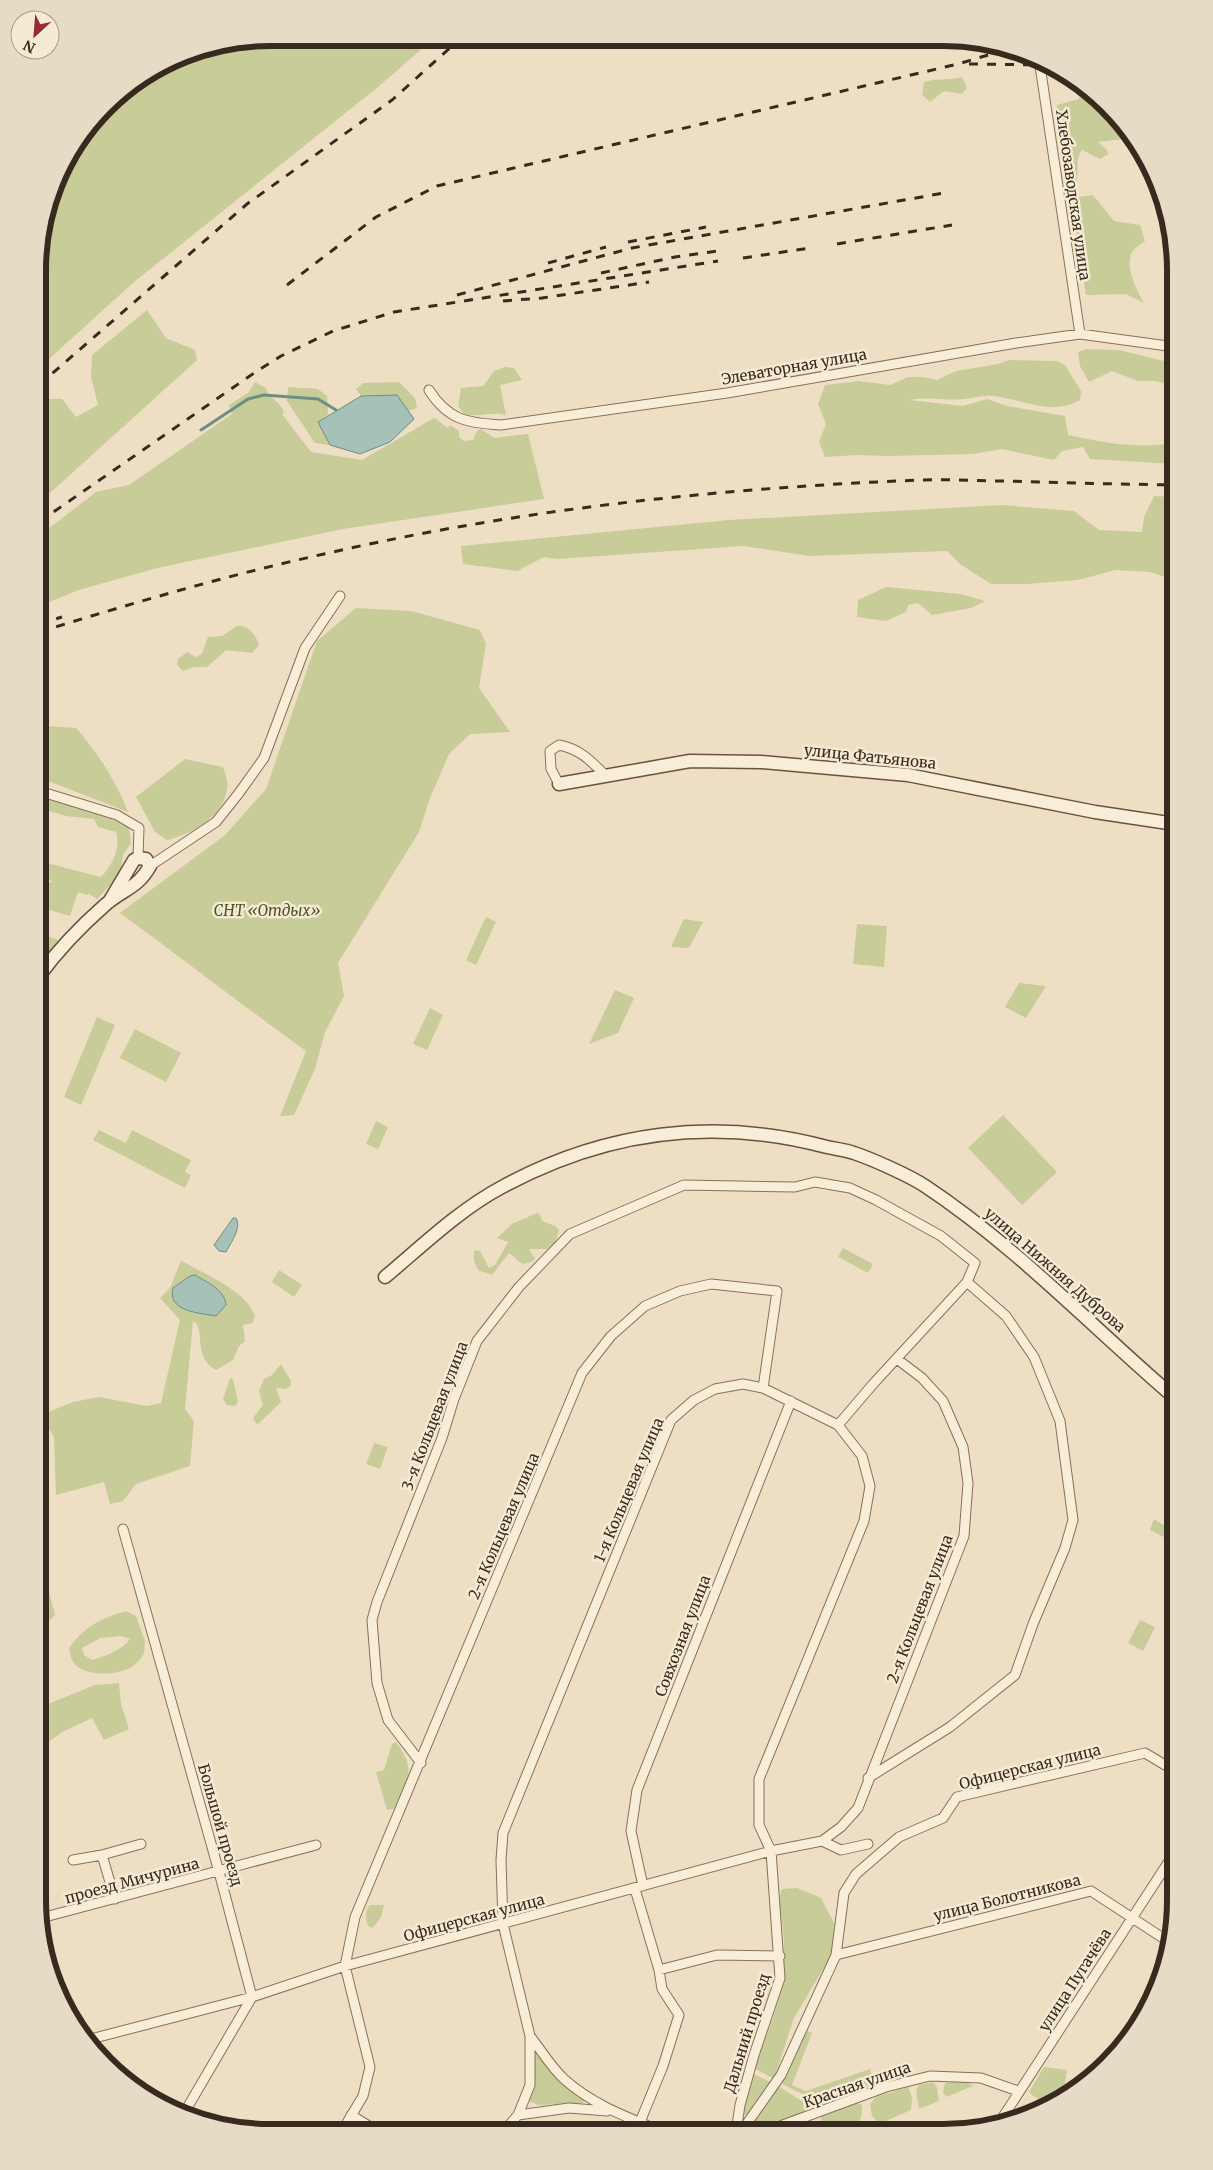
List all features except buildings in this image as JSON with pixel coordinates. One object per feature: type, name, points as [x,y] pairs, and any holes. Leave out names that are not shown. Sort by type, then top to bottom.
[{"type":"street","name":"Хлебозаводская улица","points":[[1040,68],[1080,334]]},
{"type":"street","name":"Элеваторная улица","points":[[429,390],[439,406],[453,416],[479,424],[501,425],[727,393],[1016,342],[1080,334],[1167,346]]},
{"type":"street","points":[[46,967],[69,939],[108,902],[132,888],[143,878],[150,866],[216,822],[239,793],[264,758],[305,648],[340,596]]},
{"type":"street","points":[[559,784],[551,769],[550,751],[559,745],[572,747],[586,756],[605,776]]},
{"type":"street","name":"улица Фатьянова","points":[[559,784],[690,762],[761,762],[908,775],[1095,812],[1167,823]]},
{"type":"street","points":[[46,793],[117,815],[139,828],[138,858]]},
{"type":"street","points":[[108,902],[134,860],[138,858],[146,859],[150,866]]},
{"type":"street","name":"улица Нижняя Дуброва","points":[[385,1277],[456,1219],[489,1195],[538,1169],[624,1141],[673,1132],[716,1130],[768,1134],[807,1140],[854,1153],[923,1184],[989,1231],[1167,1391]]},
{"type":"street","name":"3-я Кольцевая улица","points":[[421,1763],[388,1720],[377,1683],[372,1620],[377,1602],[442,1438],[454,1399],[477,1341],[519,1288],[570,1234],[684,1185],[795,1187],[815,1182],[850,1188],[940,1236],[975,1263],[967,1282]]},
{"type":"street","points":[[838,1425],[967,1282],[1006,1316],[1034,1357],[1060,1421],[1072,1520],[1065,1548],[1033,1624],[1015,1675],[950,1727],[868,1778]]},
{"type":"street","name":"2-я Кольцевая улица","points":[[345,1966],[355,1916],[421,1763],[582,1373],[611,1336],[645,1306],[680,1291],[710,1284],[777,1291],[764,1388]]},
{"type":"street","name":"2-я Кольцевая улица","points":[[822,1841],[842,1827],[858,1808],[868,1778],[964,1536],[968,1483],[963,1447],[943,1400],[922,1378],[897,1359]]},
{"type":"street","name":"1-я Кольцевая улица","points":[[530,2036],[504,1924],[501,1860],[503,1833],[671,1420],[694,1400],[715,1389],[743,1384],[764,1388],[838,1425],[862,1456],[870,1486],[864,1521],[759,1779],[759,1825],[771,1851]]},
{"type":"street","name":"Совхозная улица","points":[[640,2122],[663,2066],[679,2015],[662,1989],[639,1888],[632,1831],[637,1790],[791,1401]]},
{"type":"street","name":"Большой проезд","points":[[122,1529],[219,1872],[252,1997]]},
{"type":"street","name":"Офицерская улица","points":[[747,2124],[781,2076],[836,1955],[844,1892],[856,1874],[899,1837],[943,1818],[957,1797],[1145,1753],[1167,1767]]},
{"type":"street","points":[[822,1841],[841,1850],[868,1844]]},
{"type":"street","name":"Офицерская улица","points":[[95,2038],[252,1997],[345,1966],[771,1851],[822,1841]]},
{"type":"street","points":[[73,1860],[102,1855],[142,1844]]},
{"type":"street","name":"проезд Мичурина","points":[[47,1916],[316,1845]]},
{"type":"street","name":"Дальний проезд","points":[[737,2124],[740,2105],[754,2055],[780,1978],[780,1956],[771,1851]]},
{"type":"street","points":[[102,1855],[115,1899]]},
{"type":"street","name":"улица Пугачёва","points":[[1003,2116],[1167,1864]]},
{"type":"street","name":"улица Болотникова","points":[[836,1955],[1091,1891],[1163,1938]]},
{"type":"street","points":[[659,1970],[717,1955],[780,1956]]},
{"type":"street","points":[[345,1966],[370,2067],[363,2096],[346,2124]]},
{"type":"street","points":[[187,2108],[252,1997]]},
{"type":"street","points":[[530,2036],[562,2077],[585,2096],[611,2111],[645,2124]]},
{"type":"street","points":[[510,2124],[518,2115],[530,2085],[530,2036]]},
{"type":"street","name":"Красная улица","points":[[786,2124],[886,2088],[930,2076],[982,2078],[1018,2091]]},
{"type":"street","points":[[518,2115],[568,2108],[611,2111]]},
{"type":"street","points":[[351,2115],[366,2124]]},
{"type":"green space","points":[[270,46],[425,46],[378,87],[134,282],[46,362],[46,270],[48,241],[58,198],[69,171],[84,146],[112,112],[134,93],[158,76],[185,63],[212,54],[241,48]]},
{"type":"green space","points":[[962,77],[967,88],[962,94],[944,91],[930,102],[922,95],[924,82]]},
{"type":"green space","points":[[1080,94],[1101,112],[1124,139],[1098,142],[1107,150],[1108,154],[1100,159],[1082,150],[1078,158],[1077,177],[1074,185],[1064,169],[1060,148],[1057,105],[1079,99]]},
{"type":"green space","points":[[1093,195],[1114,221],[1140,225],[1145,241],[1133,251],[1130,258],[1130,271],[1144,303],[1126,294],[1086,295],[1071,198]]},
{"type":"green space","points":[[147,310],[166,338],[195,350],[197,360],[46,497],[46,399],[62,399],[76,417],[98,405],[91,377],[92,355]]},
{"type":"green space","points":[[1086,349],[1119,350],[1167,361],[1167,384],[1156,381],[1138,381],[1112,371],[1089,382],[1080,366],[1078,352]]},
{"type":"green space","points":[[1009,360],[1057,361],[1065,365],[1081,391],[1080,400],[1069,405],[1048,407],[990,396],[968,399],[923,398],[910,400],[963,406],[987,399],[1007,406],[1065,416],[1068,435],[1122,444],[1167,444],[1167,464],[1090,459],[1083,447],[1062,451],[1054,460],[1002,449],[973,454],[825,457],[819,442],[826,424],[818,404],[825,385],[859,381],[890,385],[908,377],[923,377],[937,380],[956,371],[998,364]]},
{"type":"green space","points":[[505,367],[514,368],[522,380],[500,385],[506,415],[464,414],[458,406],[461,388],[483,386],[494,371]]},
{"type":"green space","points":[[255,382],[266,388],[280,405],[284,413],[282,414],[311,452],[362,460],[434,418],[448,428],[450,425],[459,431],[459,437],[464,441],[473,440],[477,431],[481,429],[494,438],[528,434],[544,499],[343,529],[157,568],[79,590],[46,603],[46,531],[96,492],[129,485],[232,414],[229,405],[248,393]]},
{"type":"green space","points":[[399,382],[415,398],[417,408],[408,411],[397,395],[361,396],[356,389],[363,383]]},
{"type":"green space","points":[[288,387],[318,389],[327,396],[328,415],[319,422],[330,445],[315,443],[287,401]]},
{"type":"green space","points":[[1154,496],[1167,497],[1167,577],[1150,572],[1116,570],[1078,580],[1028,584],[991,584],[960,564],[947,551],[809,556],[744,546],[557,559],[544,557],[517,571],[463,564],[461,546],[729,520],[1002,505],[1074,511],[1099,530],[1142,532],[1144,517]]},
{"type":"green space","points":[[886,587],[960,594],[985,601],[971,608],[932,615],[918,603],[908,605],[906,612],[886,621],[857,617],[858,600]]},
{"type":"green space","name":"СНТ «Отдых»","points":[[356,608],[411,611],[480,630],[486,644],[479,688],[510,732],[470,734],[449,754],[430,798],[419,832],[338,963],[344,996],[325,1032],[315,1069],[294,1115],[280,1116],[306,1051],[120,913],[225,835],[266,789],[317,641]]},
{"type":"green space","points":[[237,626],[245,627],[256,638],[259,645],[252,653],[226,650],[207,667],[194,667],[183,671],[177,665],[178,659],[187,652],[196,657],[202,654],[208,637],[222,636]]},
{"type":"green space","points":[[46,726],[76,728],[106,768],[128,812],[48,781],[46,778]]},
{"type":"green space","points":[[185,759],[223,767],[227,781],[227,790],[219,809],[212,817],[196,829],[167,840],[155,832],[136,797]]},
{"type":"green space","points":[[46,796],[97,812],[129,827],[131,843],[123,855],[119,882],[113,889],[108,887],[97,899],[88,893],[88,895],[78,892],[70,916],[46,909],[46,882],[51,883],[52,881],[46,879],[46,863],[101,877],[109,868],[114,856],[117,838],[116,832],[98,827],[94,819],[66,816],[46,810]]},
{"type":"green space","points":[[486,917],[496,922],[476,965],[466,960]]},
{"type":"green space","points":[[684,919],[703,922],[689,948],[671,947]]},
{"type":"green space","points":[[857,924],[887,926],[884,967],[853,964]]},
{"type":"green space","points":[[46,926],[48,936],[60,941],[46,956]]},
{"type":"green space","points":[[1019,983],[1046,986],[1026,1018],[1005,1007]]},
{"type":"green space","points":[[615,990],[634,998],[618,1033],[589,1044]]},
{"type":"green space","points":[[430,1008],[443,1015],[427,1050],[413,1044]]},
{"type":"green space","points":[[97,1017],[115,1025],[81,1105],[64,1097]]},
{"type":"green space","points":[[135,1029],[181,1053],[166,1082],[120,1058]]},
{"type":"green space","points":[[1003,1115],[1057,1172],[1022,1205],[968,1148]]},
{"type":"green space","points":[[376,1121],[388,1127],[378,1149],[366,1144]]},
{"type":"green space","points":[[99,1130],[126,1143],[132,1130],[191,1160],[185,1172],[191,1175],[185,1188],[93,1140]]},
{"type":"green space","points":[[537,1213],[542,1221],[555,1226],[559,1230],[556,1241],[547,1249],[529,1249],[535,1259],[531,1262],[522,1264],[509,1253],[492,1275],[478,1270],[474,1261],[474,1250],[480,1251],[489,1268],[495,1265],[508,1242],[497,1238],[512,1224]]},
{"type":"green space","points":[[843,1248],[873,1264],[868,1273],[838,1257]]},
{"type":"green space","points":[[181,1261],[212,1277],[235,1292],[251,1308],[255,1317],[252,1323],[243,1325],[245,1341],[239,1346],[233,1360],[216,1370],[204,1358],[199,1329],[193,1321],[185,1409],[194,1421],[190,1466],[136,1484],[123,1501],[110,1504],[104,1482],[56,1495],[54,1437],[46,1423],[46,1413],[73,1402],[99,1397],[147,1406],[161,1403],[180,1320],[160,1298],[170,1288]]},
{"type":"green space","points":[[279,1270],[302,1285],[294,1297],[272,1282]]},
{"type":"green space","points":[[281,1364],[291,1381],[290,1387],[285,1389],[276,1388],[281,1402],[257,1425],[253,1418],[263,1405],[259,1391],[264,1379],[272,1375]]},
{"type":"green space","points":[[230,1378],[233,1379],[238,1402],[235,1406],[227,1405],[223,1399]]},
{"type":"green space","points":[[374,1443],[388,1447],[380,1469],[366,1464]]},
{"type":"green space","points":[[1154,1519],[1167,1527],[1167,1539],[1150,1530]]},
{"type":"green space","points":[[46,1580],[55,1615],[46,1625]]},
{"type":"green space","points":[[126,1611],[136,1616],[145,1641],[143,1656],[134,1665],[119,1672],[101,1674],[83,1670],[76,1666],[71,1659],[69,1648],[75,1640],[94,1624]],"holes":[[[121,1636],[130,1639],[117,1650],[92,1660],[84,1655],[82,1648],[100,1638]]]},
{"type":"green space","points":[[1140,1620],[1155,1627],[1143,1651],[1128,1643]]},
{"type":"green space","points":[[119,1683],[121,1704],[129,1729],[104,1740],[92,1718],[62,1732],[47,1743],[48,1759],[46,1760],[46,1705],[95,1685]]},
{"type":"green space","points":[[396,1742],[407,1761],[408,1775],[394,1809],[387,1810],[376,1772],[384,1770],[392,1744]]},
{"type":"green space","points":[[797,1888],[821,1898],[834,1923],[832,1954],[794,2018],[774,2079],[754,2068],[783,1986],[784,1940],[779,1898],[782,1889]]},
{"type":"green space","points":[[370,1905],[384,1905],[381,1917],[373,1928],[368,1926],[366,1918]]},
{"type":"green space","points":[[805,2030],[812,2033],[792,2085],[806,2091],[870,2069],[873,2080],[867,2082],[869,2088],[843,2096],[824,2099],[805,2095],[781,2083],[789,2070]]},
{"type":"green space","points":[[537,2053],[551,2071],[584,2100],[583,2103],[538,2105],[529,2101],[534,2089],[534,2055]]},
{"type":"green space","points":[[1044,2067],[1067,2070],[1064,2088],[1055,2094],[1041,2100],[1029,2092]]},
{"type":"green space","points":[[752,2073],[772,2083],[748,2114],[744,2115],[742,2112]]},
{"type":"green space","points":[[966,2081],[973,2086],[946,2097],[943,2092],[945,2083]]},
{"type":"green space","points":[[933,2082],[937,2087],[939,2101],[919,2109],[916,2090],[919,2085]]},
{"type":"green space","points":[[778,2086],[800,2100],[824,2103],[774,2124],[752,2124]]},
{"type":"green space","points":[[908,2087],[912,2097],[911,2110],[879,2124],[872,2116],[870,2104],[876,2097]]},
{"type":"green space","points":[[857,2103],[862,2105],[860,2124],[821,2124],[821,2117]]},
{"type":"shaded area","points":[[397,395],[414,419],[390,442],[360,454],[330,445],[318,422],[361,396]]},
{"type":"shaded area","points":[[233,1218],[236,1218],[238,1226],[235,1235],[226,1252],[219,1251],[214,1245]]},
{"type":"shaded area","points":[[195,1275],[215,1287],[225,1300],[226,1305],[216,1316],[186,1310],[175,1302],[172,1296],[173,1288],[190,1276]]},
{"type":"waterway","points":[[201,430],[248,399],[264,395],[318,399],[336,410]]},
{"type":"railway","points":[[46,379],[247,204],[392,100],[452,46]]},
{"type":"railway","points":[[287,285],[376,217],[437,186],[958,64],[995,53]]},
{"type":"railway","points":[[969,64],[1032,65]]},
{"type":"railway","points":[[457,295],[632,248],[944,193]]},
{"type":"railway","points":[[837,244],[952,225]]},
{"type":"railway","points":[[628,242],[706,227]]},
{"type":"railway","points":[[548,263],[606,247]]},
{"type":"railway","points":[[743,258],[810,248]]},
{"type":"railway","points":[[601,273],[675,257],[717,251]]},
{"type":"railway","points":[[46,517],[257,371],[281,356],[333,331],[394,312],[718,261]]},
{"type":"railway","points":[[503,301],[542,298],[649,282]]},
{"type":"railway","points":[[46,630],[181,590],[324,554],[472,525],[621,503],[770,489],[921,480],[1167,485]]},
{"type":"railway","points":[[46,622],[62,617]]}]
